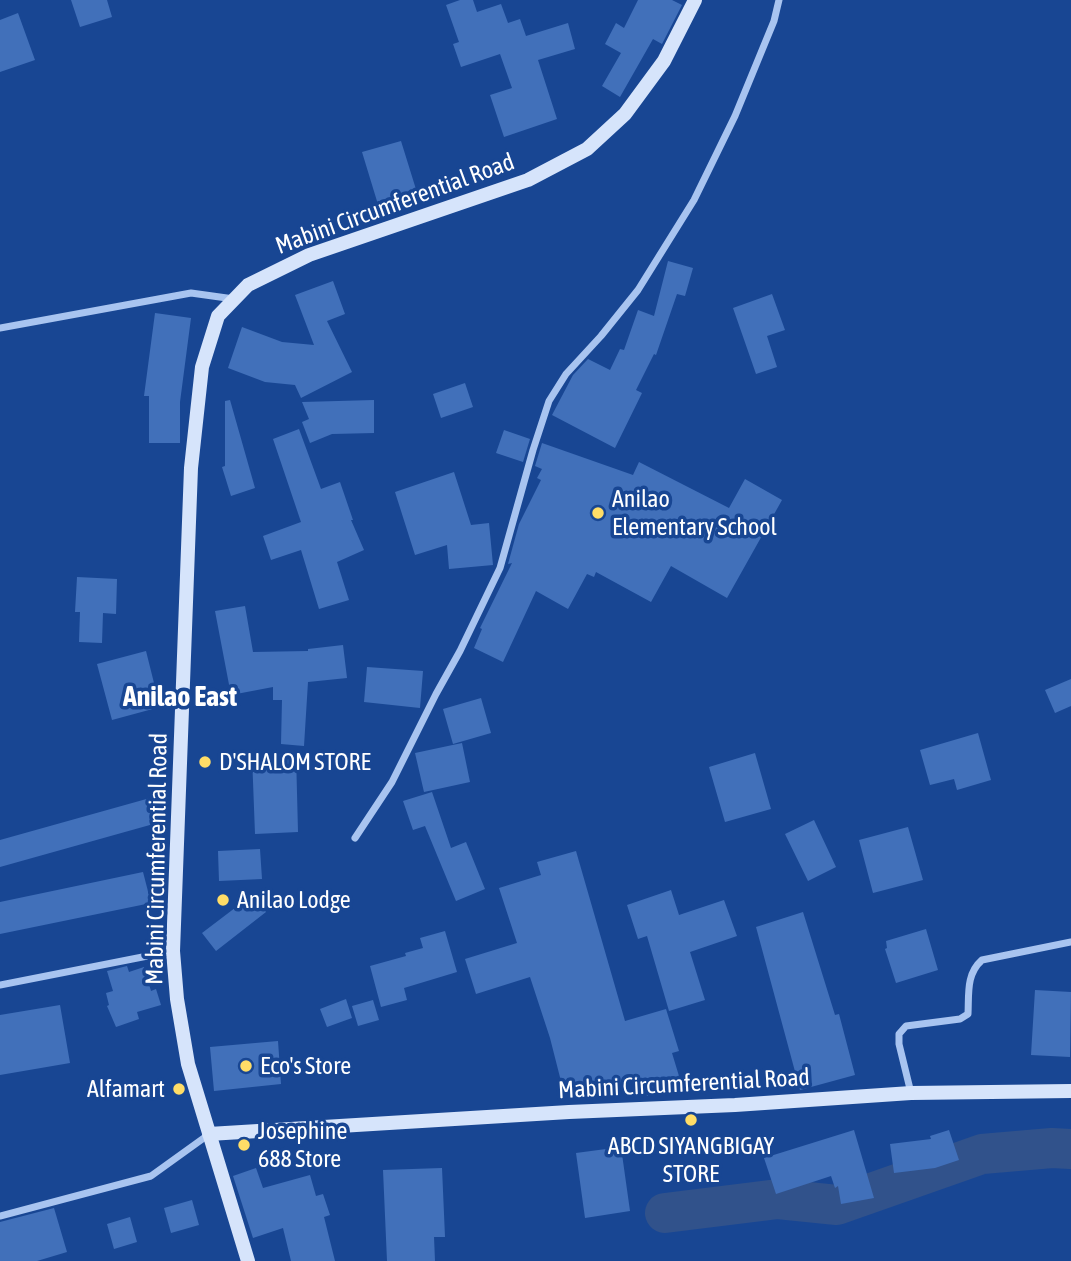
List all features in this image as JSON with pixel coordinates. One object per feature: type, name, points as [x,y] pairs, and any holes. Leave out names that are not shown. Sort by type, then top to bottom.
[{"type":"main road","name":"Mabini Circumferential Road","points":[[695,0],[664,61],[625,114],[587,149],[528,180],[309,255],[248,285],[218,316],[202,366],[191,468],[173,951],[177,999],[188,1064],[209,1134],[911,1093],[1071,1091]]},
{"type":"main road","points":[[209,1134],[248,1261]]},
{"type":"street","points":[[355,838],[392,782],[460,652],[500,568],[549,401],[566,374],[601,336],[638,289],[695,200],[735,116],[774,21],[779,0]]},
{"type":"street","points":[[0,328],[191,293],[235,299]]},
{"type":"street","points":[[911,1093],[899,1044],[899,1034],[906,1026],[960,1019],[968,1014],[969,977],[973,967],[982,960],[1071,942]]},
{"type":"street","points":[[0,985],[173,951]]},
{"type":"street","points":[[0,1216],[151,1176],[209,1134]]},
{"type":"building","points":[[71,0],[107,0],[112,17],[80,27]]},
{"type":"building","points":[[460,0],[473,0],[477,12],[501,4],[508,23],[520,19],[526,36],[568,23],[575,49],[538,60],[557,119],[504,137],[490,95],[512,88],[500,54],[461,67],[453,44],[459,42],[446,5]]},
{"type":"building","points":[[638,0],[672,0],[682,5],[662,44],[653,39],[620,97],[602,86],[621,53],[605,44],[616,23],[624,28]]},
{"type":"building","points":[[18,13],[35,60],[0,72],[0,20]]},
{"type":"building","points":[[401,141],[419,199],[380,211],[362,152]]},
{"type":"building","points":[[668,261],[693,268],[685,296],[677,294],[656,355],[654,354],[636,390],[642,393],[615,448],[552,415],[573,375],[588,359],[610,370],[620,349],[624,350],[638,310],[654,316]]},
{"type":"building","points":[[333,281],[345,314],[327,321],[352,372],[301,398],[295,385],[265,382],[228,368],[242,327],[282,342],[314,345],[295,295]]},
{"type":"building","points":[[772,294],[785,330],[767,336],[777,367],[756,374],[733,308]]},
{"type":"building","points":[[155,313],[191,318],[180,402],[180,443],[149,443],[149,396],[144,396]]},
{"type":"building","points":[[465,383],[473,407],[441,418],[433,394]]},
{"type":"building","points":[[230,400],[255,488],[231,496],[222,467],[225,466],[225,401]]},
{"type":"building","points":[[374,400],[374,433],[332,434],[310,443],[302,422],[309,419],[302,402]]},
{"type":"building","points":[[299,429],[321,489],[340,482],[351,520],[364,550],[337,562],[349,600],[319,609],[301,550],[271,560],[263,536],[301,522],[273,439]]},
{"type":"building","points":[[504,430],[530,439],[523,462],[496,453]]},
{"type":"building","points":[[542,443],[633,475],[639,462],[729,508],[745,479],[782,500],[727,598],[671,566],[651,602],[596,572],[594,577],[587,574],[568,609],[536,591],[503,662],[474,648],[482,629],[480,628],[512,563],[508,564],[519,524],[541,480],[537,478],[542,469],[535,466]]},
{"type":"building","points":[[454,472],[471,525],[489,523],[493,565],[449,569],[447,545],[415,555],[395,492]]},
{"type":"building","points":[[77,577],[117,579],[116,614],[103,613],[102,643],[79,642],[80,612],[75,612]]},
{"type":"building","points":[[245,606],[253,652],[308,651],[343,645],[347,678],[308,682],[304,746],[281,744],[282,700],[273,700],[273,687],[231,695],[215,611]]},
{"type":"building","points":[[146,651],[160,707],[112,720],[97,664]]},
{"type":"building","points":[[367,667],[423,671],[420,708],[364,702]]},
{"type":"building","points":[[1071,679],[1071,706],[1055,713],[1045,690]]},
{"type":"building","points":[[481,698],[491,733],[453,744],[443,709]]},
{"type":"building","points":[[978,733],[991,780],[957,790],[954,779],[930,785],[920,750]]},
{"type":"building","points":[[462,743],[470,782],[424,792],[415,753]]},
{"type":"building","points":[[755,753],[771,809],[725,822],[709,767]]},
{"type":"building","points":[[296,754],[298,832],[255,834],[252,755]]},
{"type":"building","points":[[432,792],[451,848],[466,842],[485,889],[456,901],[425,826],[413,830],[403,801]]},
{"type":"building","points":[[150,798],[157,823],[0,867],[0,840]]},
{"type":"building","points":[[814,820],[836,867],[808,881],[785,834]]},
{"type":"building","points":[[908,827],[923,880],[873,893],[859,840]]},
{"type":"building","points":[[260,849],[262,879],[219,881],[218,851]]},
{"type":"building","points":[[576,851],[625,1021],[666,1009],[679,1051],[672,1053],[682,1086],[647,1096],[642,1079],[605,1089],[603,1083],[564,1093],[530,977],[476,994],[465,959],[517,943],[499,888],[541,875],[537,862]]},
{"type":"building","points":[[143,872],[151,903],[0,934],[0,902]]},
{"type":"building","points":[[671,890],[679,915],[724,900],[737,936],[690,952],[705,1000],[669,1011],[647,936],[638,939],[627,905]]},
{"type":"building","points":[[252,895],[266,912],[216,951],[202,933]]},
{"type":"building","points":[[803,912],[835,1015],[839,1014],[855,1075],[800,1090],[756,927]]},
{"type":"building","points":[[926,929],[938,970],[896,983],[885,949],[886,941]]},
{"type":"building","points":[[445,931],[457,972],[404,988],[407,1000],[381,1007],[370,966],[406,956],[405,953],[423,948],[420,938]]},
{"type":"building","points":[[127,966],[129,972],[144,967],[151,991],[156,989],[161,1005],[137,1012],[139,1019],[116,1027],[107,1006],[106,993],[113,991],[107,971]]},
{"type":"building","points":[[1035,990],[1071,992],[1070,1057],[1031,1055]]},
{"type":"building","points":[[346,999],[352,1018],[327,1027],[320,1009]]},
{"type":"building","points":[[373,1000],[379,1020],[358,1026],[352,1006]]},
{"type":"building","points":[[60,1005],[70,1063],[0,1075],[0,1015]]},
{"type":"building","name":"Eco's Store","points":[[278,1041],[281,1084],[214,1091],[210,1047]]},
{"type":"building","points":[[854,1130],[874,1198],[841,1204],[838,1186],[835,1188],[831,1176],[776,1194],[764,1158]]},
{"type":"building","points":[[949,1130],[959,1160],[935,1168],[894,1173],[890,1144],[931,1139],[930,1136]]},
{"type":"building","points":[[621,1147],[630,1211],[585,1218],[576,1153]]},
{"type":"building","points":[[256,1168],[263,1188],[310,1175],[316,1196],[323,1194],[330,1215],[324,1217],[335,1261],[291,1261],[283,1228],[253,1238],[233,1176]]},
{"type":"building","points":[[442,1168],[445,1237],[434,1237],[435,1261],[387,1261],[383,1170]]},
{"type":"building","points":[[192,1200],[199,1225],[171,1233],[164,1208]]},
{"type":"building","points":[[54,1208],[67,1252],[37,1261],[0,1261],[0,1222]]},
{"type":"building","points":[[130,1217],[137,1242],[114,1249],[107,1224]]},
{"type":"waterway","points":[[665,1213],[778,1199],[837,1205],[982,1154],[1071,1149]]},
{"type":"place","name":"Anilao Elementary School","points":[[598,513]]},
{"type":"place","name":"D'SHALOM STORE","points":[[205,762]]},
{"type":"place","name":"Anilao Lodge","points":[[223,900]]},
{"type":"place","name":"Eco's Store","points":[[246,1066]]},
{"type":"place","name":"Alfamart","points":[[179,1089]]},
{"type":"place","name":"ABCD SIYANGBIGAY STORE","points":[[691,1120]]},
{"type":"place","name":"Josephine 688 Store","points":[[244,1145]]},
{"type":"district","name":"Anilao East","points":[[180,697]]}]
